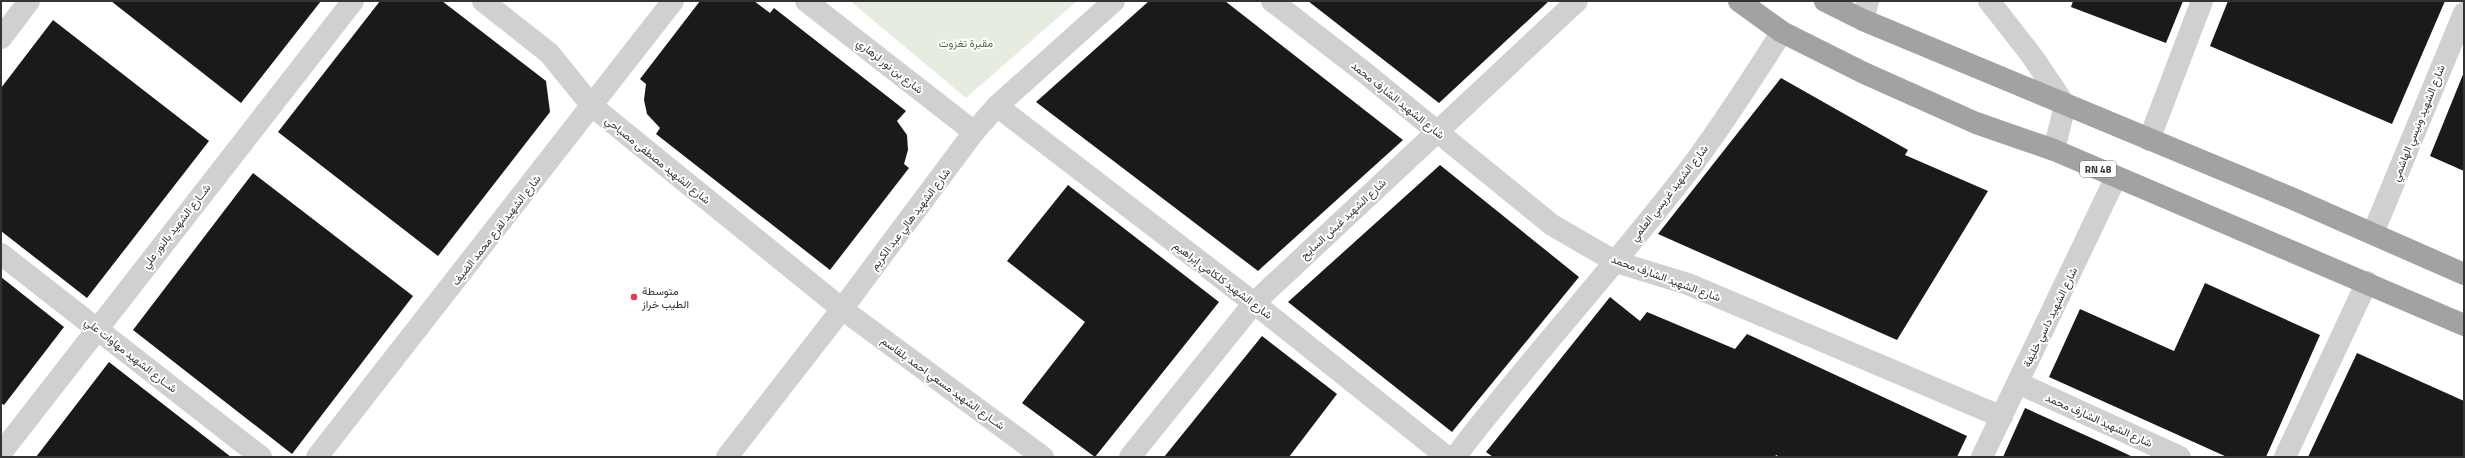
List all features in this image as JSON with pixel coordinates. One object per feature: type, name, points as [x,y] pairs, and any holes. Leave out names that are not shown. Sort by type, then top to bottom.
[{"type":"highway","name":"RN 48","points":[[1739,1],[1782,32],[1864,73],[1976,123],[2054,150],[2116,178],[2367,282],[2464,324]]},
{"type":"highway","points":[[1825,1],[1866,11],[2065,105],[2373,233],[2464,274]]},
{"type":"street","points":[[1,38],[30,1]]},
{"type":"street","name":"شــارع الشهيد بالنور علي","points":[[1,453],[353,1]]},
{"type":"street","name":"شارع الشهيد مصطفى مصباحي","points":[[483,1],[549,53],[592,106],[842,309]]},
{"type":"street","name":"شارع الشهيد لقرع محمد الضيف","points":[[317,457],[673,1]]},
{"type":"street","name":"شارع بن نور لزهاري","points":[[806,1],[974,132]]},
{"type":"street","name":"شارع الشهيد هالي عبد الكريم","points":[[728,457],[842,309],[974,132],[997,106],[1114,1]]},
{"type":"street","name":"شارع الشهيد الشارف محمد","points":[[1272,1],[1552,225],[1616,262],[1688,284],[2002,417]]},
{"type":"street","name":"شارع الشهيد غبش السايح","points":[[1130,457],[1254,303],[1577,1]]},
{"type":"street","points":[[1989,1],[2032,56],[2065,105],[2054,150]]},
{"type":"street","points":[[2149,140],[2202,1]]},
{"type":"street","name":"شارع الشهيد ونيسي الهاشمي","points":[[2373,233],[2464,12]]},
{"type":"street","name":"شارع الشهيد غريسي العلمي","points":[[1455,457],[1505,391],[1616,262],[1692,166],[1782,32]]},
{"type":"street","name":"شارع الشهيد كلكامي إبراهيم","points":[[997,106],[1254,303],[1447,457]]},
{"type":"street","name":"شارع الشهيد داسي خليفة","points":[[1982,457],[2116,178]]},
{"type":"street","name":"شــارع الشهيد مهاوات علي","points":[[1,254],[261,457]]},
{"type":"street","points":[[2285,457],[2367,282]]},
{"type":"street","name":"شــارع الشهيد مسعي احمد بلقاسم","points":[[842,309],[1044,457]]},
{"type":"street","name":"شارع الشهيد الشارف محمد","points":[[2018,383],[2180,457]]},
{"type":"green space","name":"مقبرة تغزوت","points":[[850,1],[1077,1],[966,98]]},
{"type":"building","points":[[111,1],[321,1],[241,103]]},
{"type":"building","points":[[380,1],[442,1],[546,81],[550,112],[438,256],[278,132]]},
{"type":"building","points":[[700,1],[754,1],[770,13],[774,8],[906,111],[897,121],[907,135],[908,150],[904,164],[909,168],[830,270],[656,134],[660,128],[647,114],[644,100],[646,84],[640,79]]},
{"type":"building","points":[[1149,1],[1225,1],[1403,140],[1258,271],[1036,102]]},
{"type":"building","points":[[1308,1],[1549,1],[1439,103]]},
{"type":"building","points":[[2073,1],[2183,1],[2166,43],[2071,7]]},
{"type":"building","points":[[2228,1],[2445,1],[2392,124],[2210,46]]},
{"type":"building","points":[[53,20],[209,141],[87,298],[1,231],[1,88]]},
{"type":"building","points":[[2464,72],[2464,171],[2430,156]]},
{"type":"building","points":[[1781,78],[1908,150],[1905,155],[1988,191],[1897,340],[1658,234]]},
{"type":"building","points":[[1440,165],[1579,277],[1452,432],[1288,302]]},
{"type":"building","points":[[253,173],[413,296],[292,454],[133,330]]},
{"type":"building","points":[[1068,185],[1219,302],[1095,457],[1022,403],[1085,322],[1007,261]]},
{"type":"building","points":[[1,277],[64,327],[4,405],[1,403]]},
{"type":"building","points":[[2205,283],[2320,335],[2266,457],[2227,457],[2049,377],[2080,309],[2174,351]]},
{"type":"building","points":[[1610,297],[1640,321],[1647,312],[1735,349],[1747,334],[1967,436],[1957,457],[1780,457],[1776,455],[1775,457],[1493,457],[1486,452]]},
{"type":"building","points":[[1262,336],[1337,394],[1289,457],[1164,457]]},
{"type":"building","points":[[2357,353],[2464,401],[2464,457],[2308,457]]},
{"type":"building","points":[[109,362],[186,422],[231,457],[36,457]]},
{"type":"building","points":[[2025,408],[2116,449],[2133,457],[2003,457]]},
{"type":"place","name":"متوسطة الطيب خراز","points":[[634,297]]}]
